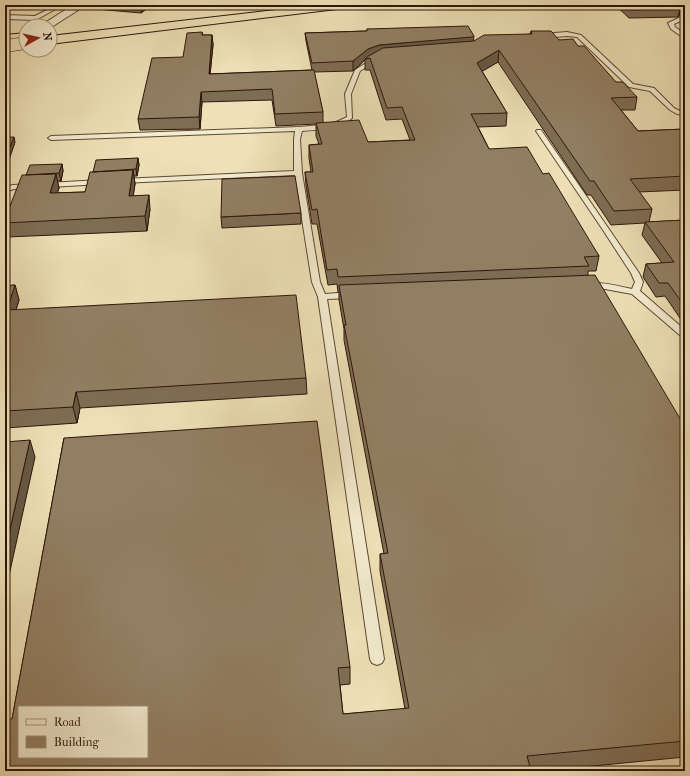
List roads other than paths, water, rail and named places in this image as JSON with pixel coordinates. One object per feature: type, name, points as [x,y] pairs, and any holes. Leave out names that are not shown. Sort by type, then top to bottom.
[{"type":"highway","points":[[58,34],[299,5]]},
{"type":"highway","points":[[58,34],[345,5]]},
{"type":"highway","points":[[5,39],[18,38]]},
{"type":"highway","points":[[5,46],[18,44]]},
{"type":"street","points":[[58,28],[78,7]]},
{"type":"street","points":[[5,51],[18,42]]},
{"type":"lane","points":[[31,5],[78,7]]},
{"type":"lane","points":[[5,17],[36,18],[58,6]]},
{"type":"lane","points":[[685,18],[672,22],[671,24],[673,28],[685,37]]},
{"type":"lane","points":[[673,28],[685,27]]},
{"type":"lane","points":[[537,36],[566,34],[579,36],[631,86],[652,90],[672,109],[679,113],[685,113]]},
{"type":"lane","points":[[51,138],[299,129],[330,126],[347,121],[350,117],[348,94],[358,70],[372,60],[386,56]]},
{"type":"lane","points":[[299,129],[298,173],[316,282],[322,296],[376,659]]},
{"type":"lane","points":[[539,131],[635,273],[638,282],[635,292]]},
{"type":"lane","points":[[115,182],[298,173]]},
{"type":"lane","points":[[5,190],[13,187],[107,182]]},
{"type":"lane","points":[[579,285],[605,286],[635,292],[685,335]]},
{"type":"lane","points":[[322,296],[359,294]]}]
